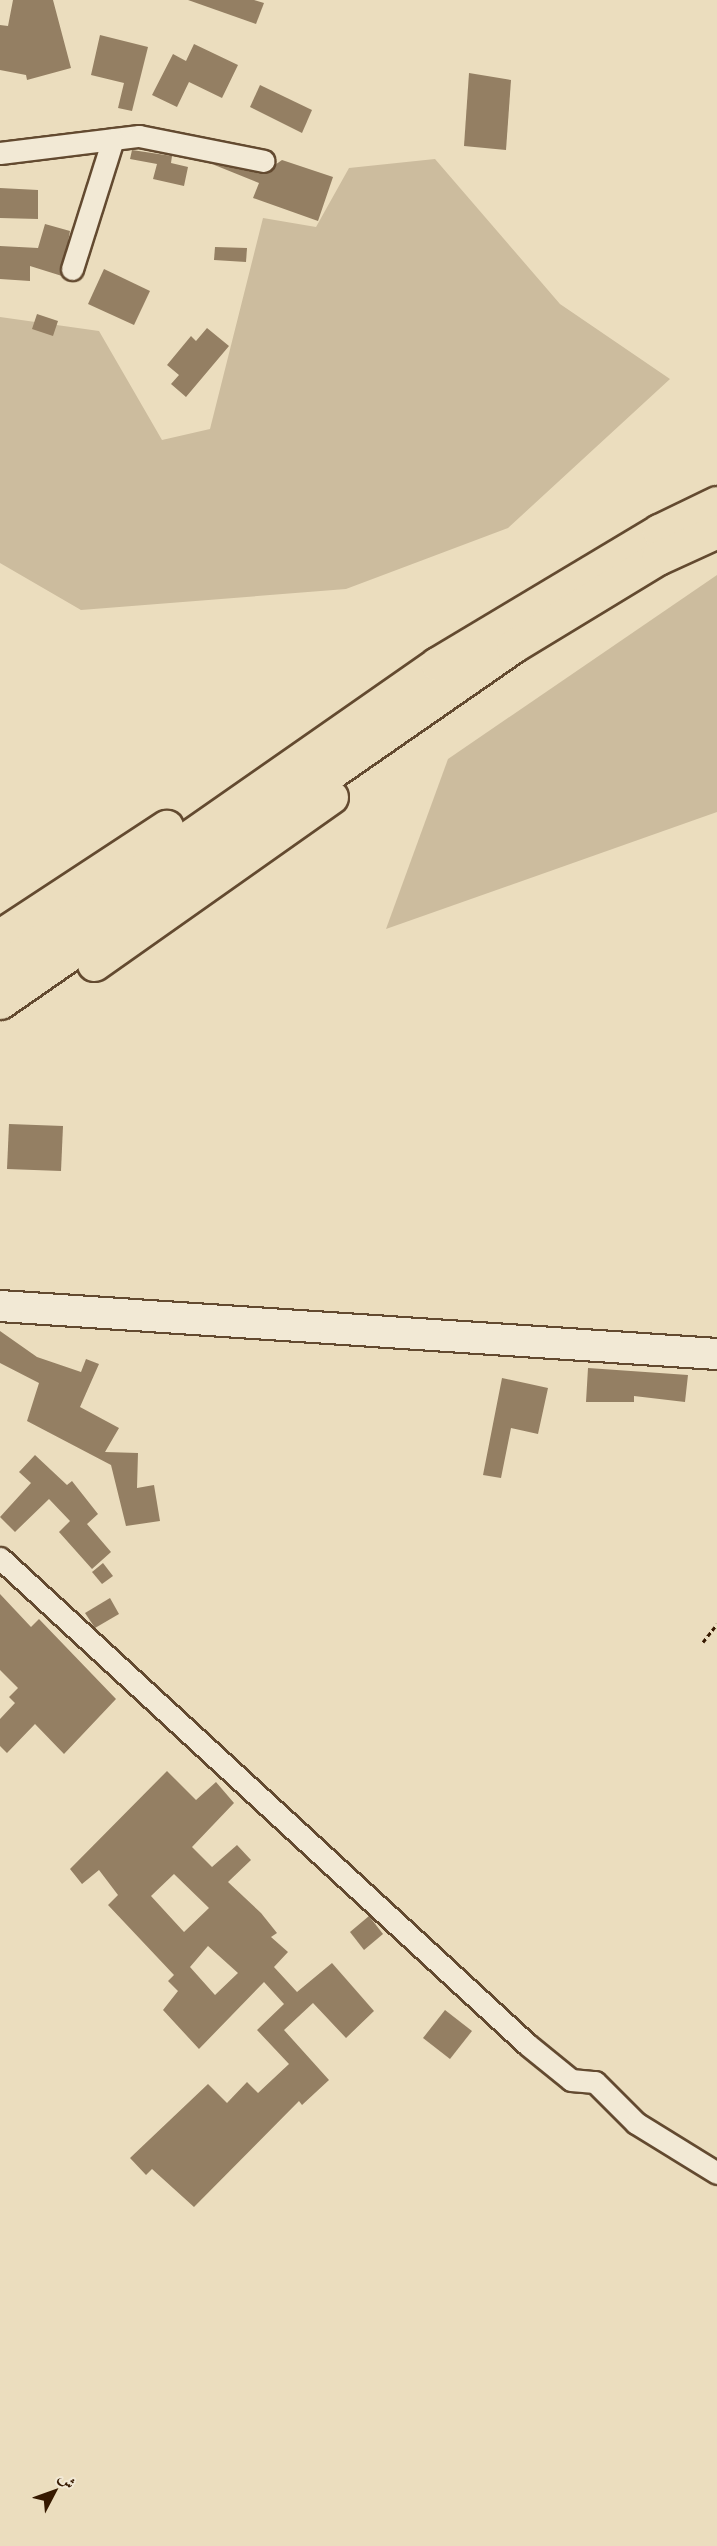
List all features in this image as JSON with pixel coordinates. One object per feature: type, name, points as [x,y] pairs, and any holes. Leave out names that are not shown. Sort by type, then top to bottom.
[{"type":"highway","points":[[0,936],[300,739],[437,664],[660,531],[717,503]]},
{"type":"highway","points":[[0,1002],[485,665],[658,558],[717,531]]},
{"type":"highway","points":[[0,969],[437,664]]},
{"type":"highway","points":[[0,1027],[331,797],[485,665]]},
{"type":"main road","points":[[0,1306],[717,1354]]},
{"type":"street","points":[[0,153],[113,139],[175,141],[264,161]]},
{"type":"street","points":[[72,269],[113,139]]},
{"type":"street","points":[[0,1558],[528,2045],[571,2080],[596,2082],[636,2122],[717,2173]]},
{"type":"path","points":[[703,1642],[717,1624]]},
{"type":"shaded area","points":[[435,159],[560,304],[670,379],[508,528],[346,589],[81,610],[0,563],[0,317],[99,331],[162,440],[210,429],[263,218],[316,227],[349,168]]},
{"type":"shaded area","points":[[717,575],[717,812],[386,929],[448,759]]},
{"type":"building","points":[[13,0],[53,0],[71,68],[27,80],[26,75],[0,70],[0,25],[8,26]]},
{"type":"building","points":[[188,0],[254,0],[264,3],[256,24]]},
{"type":"building","points":[[100,35],[148,47],[132,111],[118,108],[124,83],[91,75]]},
{"type":"building","points":[[194,44],[238,65],[222,98],[189,82],[177,107],[152,95],[173,54],[186,61]]},
{"type":"building","points":[[469,73],[511,80],[506,150],[464,146]]},
{"type":"building","points":[[260,85],[312,110],[302,133],[250,107]]},
{"type":"building","points":[[132,150],[172,156],[171,163],[188,167],[184,186],[153,179],[157,164],[130,159]]},
{"type":"building","points":[[282,160],[333,177],[318,221],[253,198],[259,183],[212,164],[262,174]]},
{"type":"building","points":[[0,188],[38,190],[38,219],[0,218]]},
{"type":"building","points":[[45,224],[70,231],[62,276],[30,266],[30,281],[0,279],[0,246],[38,248]]},
{"type":"building","points":[[215,247],[247,248],[246,262],[214,260]]},
{"type":"building","points":[[104,269],[150,291],[134,325],[88,304]]},
{"type":"building","points":[[37,314],[58,321],[53,336],[32,329]]},
{"type":"building","points":[[207,328],[229,346],[186,397],[171,384],[179,375],[167,365],[191,336],[196,341]]},
{"type":"building","points":[[9,1124],[63,1126],[61,1171],[7,1169]]},
{"type":"building","points":[[0,1331],[37,1357],[81,1372],[86,1359],[99,1364],[80,1407],[119,1428],[105,1452],[138,1453],[137,1488],[154,1485],[160,1521],[126,1526],[111,1465],[27,1421],[39,1383],[0,1363]]},
{"type":"building","points":[[588,1368],[688,1375],[685,1402],[634,1396],[634,1402],[586,1402]]},
{"type":"building","points":[[502,1378],[548,1388],[538,1434],[511,1428],[501,1478],[483,1475]]},
{"type":"building","points":[[35,1455],[67,1485],[72,1481],[98,1514],[87,1524],[111,1552],[92,1569],[59,1532],[70,1521],[49,1499],[15,1532],[0,1517],[31,1483],[19,1472]]},
{"type":"building","points":[[103,1563],[113,1576],[102,1584],[92,1572]]},
{"type":"building","points":[[0,1594],[31,1627],[39,1619],[116,1699],[64,1754],[35,1724],[7,1753],[0,1746],[0,1719],[15,1703],[9,1697],[18,1688],[0,1670]]},
{"type":"building","points":[[110,1598],[119,1614],[95,1628],[85,1613]]},
{"type":"building","points":[[167,1771],[196,1800],[216,1782],[234,1803],[192,1847],[212,1867],[237,1845],[251,1860],[228,1882],[261,1913],[277,1933],[271,1937],[288,1952],[274,1967],[297,1992],[332,1963],[374,2011],[346,2038],[313,2003],[284,2030],[329,2080],[302,2105],[299,2101],[194,2207],[152,2169],[146,2175],[130,2158],[208,2084],[227,2103],[247,2082],[258,2093],[289,2064],[257,2030],[284,2004],[264,1982],[199,2049],[163,2010],[178,1991],[168,1981],[174,1975],[108,1905],[118,1895],[99,1870],[82,1884],[70,1869]],"holes":[[[174,1874],[209,1908],[184,1932],[151,1896]],[[208,1946],[238,1973],[215,1995],[190,1967]]]},
{"type":"building","points":[[369,1916],[383,1934],[364,1950],[350,1932]]},
{"type":"building","points":[[445,2010],[472,2031],[450,2059],[423,2038]]}]
